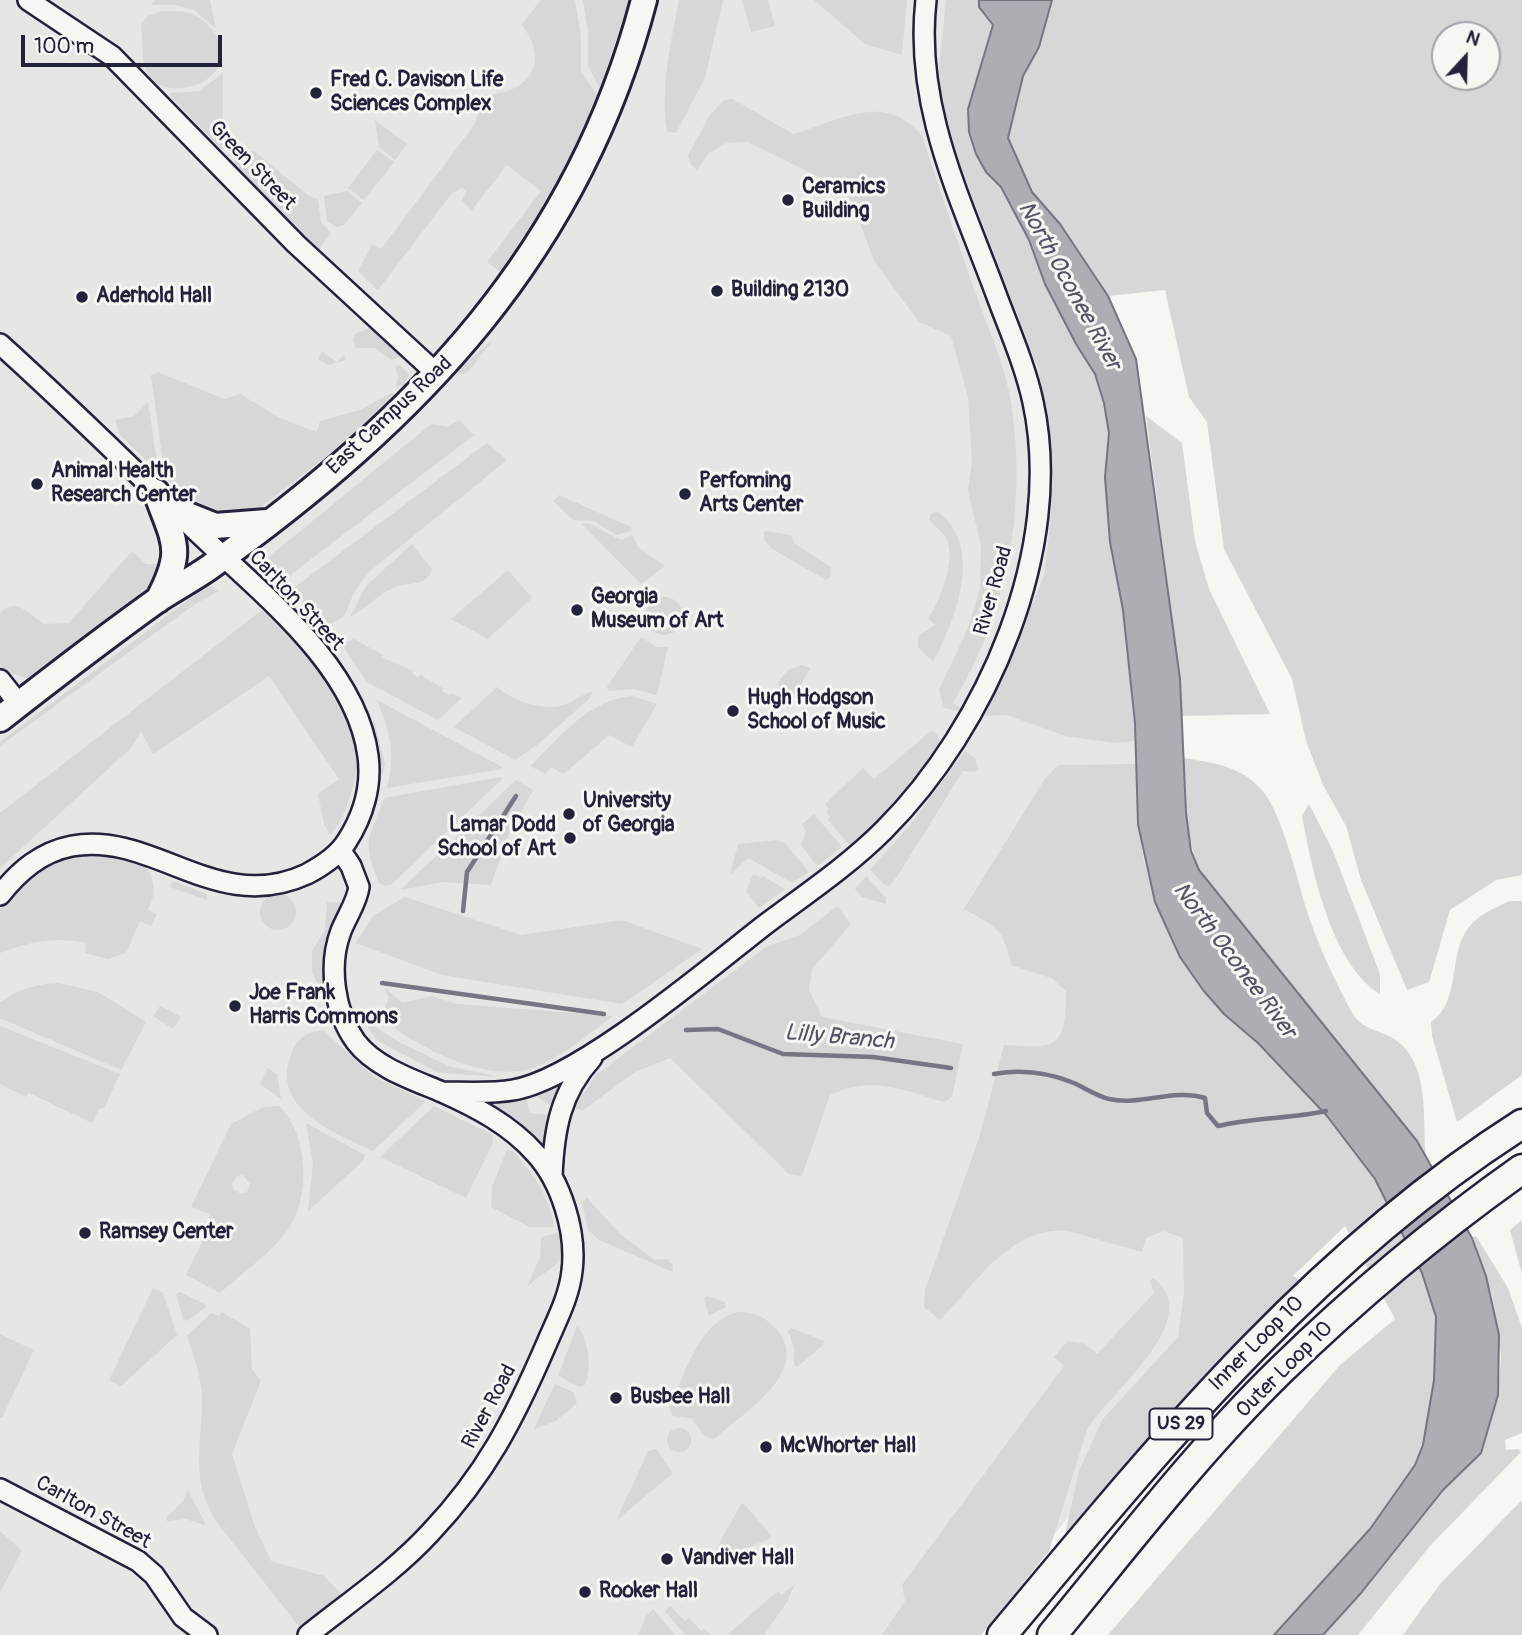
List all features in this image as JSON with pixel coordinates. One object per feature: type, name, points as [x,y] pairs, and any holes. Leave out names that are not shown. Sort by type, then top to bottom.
[{"type":"highway","name":"Inner Loop 10","points":[[1002,1635],[1212,1387],[1356,1250],[1483,1149],[1522,1124]]},
{"type":"highway","name":"Outer Loop 10","points":[[1052,1635],[1252,1401],[1370,1289],[1497,1186],[1522,1169]]},
{"type":"highway","points":[[1064,1635],[1078,1603]]},
{"type":"main road","name":"East Campus Road","points":[[10,712],[157,601],[223,557],[335,470],[437,374],[479,328],[516,278],[570,190],[620,83],[644,0]]},
{"type":"main road","points":[[156,492],[176,550],[175,564],[157,601]]},
{"type":"main road","points":[[175,510],[215,526],[267,522]]},
{"type":"street","name":"Green Street","points":[[28,0],[112,56],[296,244],[437,374]]},
{"type":"street","name":"River Road","points":[[442,1092],[514,1090],[561,1072],[608,1041],[803,897],[885,829],[914,797],[958,735],[992,671],[1015,617],[1027,577],[1037,500],[1039,450],[1033,402],[1019,354],[933,123],[923,56],[926,0]]},
{"type":"street","name":"Carlton Street","points":[[0,344],[301,633],[339,683],[355,715],[368,752],[369,778],[365,805],[341,851]]},
{"type":"street","points":[[0,680],[10,712]]},
{"type":"street","points":[[0,895],[23,869],[44,855],[73,846],[108,846],[223,883],[252,887],[298,878],[341,851]]},
{"type":"street","name":"River Road","points":[[308,1635],[429,1534],[479,1475],[514,1419],[568,1293],[573,1269],[566,1214],[552,1176],[536,1153],[510,1129],[442,1092],[387,1067],[357,1043],[344,1017],[335,986],[334,961],[340,933],[359,887],[351,866],[341,851]]},
{"type":"street","name":"River Road","points":[[552,1176],[554,1131],[562,1104],[580,1072],[608,1041]]},
{"type":"street","name":"Carlton Street","points":[[0,1489],[138,1562],[154,1575],[183,1626]]},
{"type":"street","points":[[183,1626],[207,1635]]},
{"type":"shaded area","name":"University of Georgia","points":[[0,0],[979,0],[986,172],[1135,723],[1137,784],[1327,1116],[1136,1435],[971,1635],[0,1635]]},
{"type":"shaded area","points":[[155,0],[210,0],[216,29],[194,10],[175,5],[151,5]]},
{"type":"shaded area","points":[[541,0],[575,0],[581,36],[581,71],[597,95],[566,164],[542,208],[502,273],[487,262],[541,191],[507,165],[472,210],[462,201],[466,191],[462,188],[452,193],[378,290],[358,271],[372,244],[381,249],[474,125],[480,109],[474,107],[484,98],[518,86],[531,73],[534,48],[521,25]]},
{"type":"shaded area","points":[[583,0],[629,0],[600,88],[588,66],[588,31]]},
{"type":"shaded area","points":[[679,0],[723,0],[705,78],[676,133],[667,132],[665,99],[667,66]]},
{"type":"shaded area","points":[[742,0],[768,0],[775,26],[751,32]]},
{"type":"shaded area","points":[[814,0],[907,0],[902,55],[865,44]]},
{"type":"shaded area","points":[[946,0],[979,0],[979,7],[993,25],[974,89],[986,172],[1001,187],[1029,240],[1045,284],[1095,374],[1104,403],[1109,433],[1105,477],[1110,542],[1123,610],[1136,741],[1115,743],[1065,736],[1007,715],[985,716],[1044,576],[1051,516],[1052,467],[1039,371],[936,102]]},
{"type":"shaded area","points":[[1052,0],[1522,0],[1522,875],[1496,880],[1450,910],[1429,982],[1407,990],[1361,880],[1346,826],[1323,785],[1306,741],[1292,679],[1224,549],[1207,422],[1189,397],[1165,290],[1108,296],[1060,224],[1032,192],[1008,138],[1023,76],[1039,47]]},
{"type":"shaded area","points":[[162,11],[194,15],[217,36],[221,48],[220,60],[215,71],[206,80],[192,86],[170,88],[149,77],[144,62],[141,24],[148,16]]},
{"type":"shaded area","points":[[223,73],[221,149],[170,96],[171,93],[199,91]]},
{"type":"shaded area","points":[[733,99],[793,134],[844,117],[877,112],[893,114],[908,122],[922,136],[1002,367],[1015,432],[1017,473],[1010,553],[988,631],[953,703],[962,709],[959,711],[944,708],[939,690],[969,626],[980,588],[981,545],[968,491],[972,461],[968,397],[951,336],[919,322],[874,261],[856,212],[843,189],[748,142],[727,143],[709,153],[697,170],[690,163],[688,155],[710,115],[724,100]]},
{"type":"shaded area","points":[[375,120],[407,144],[395,160],[379,147]]},
{"type":"shaded area","points":[[377,150],[394,162],[364,200],[348,188]]},
{"type":"shaded area","points":[[254,151],[309,196],[318,199],[321,222],[331,233],[318,251],[234,164],[237,152]]},
{"type":"shaded area","points":[[347,191],[362,203],[344,225],[337,227],[327,221],[324,196]]},
{"type":"shaded area","points":[[370,328],[401,357],[391,360],[375,348],[356,348],[353,341],[355,334]]},
{"type":"shaded area","points":[[493,340],[468,372],[461,375],[456,371]]},
{"type":"shaded area","points":[[322,352],[337,362],[344,355],[345,360],[329,365],[318,359]]},
{"type":"shaded area","points":[[400,365],[409,374],[404,385],[396,387],[398,377],[395,366]]},
{"type":"shaded area","points":[[158,372],[224,399],[240,394],[282,419],[317,432],[320,421],[360,410],[391,393],[399,395],[372,421],[261,507],[247,514],[232,510],[216,514],[196,506],[165,477],[151,375]]},
{"type":"shaded area","points":[[148,402],[158,468],[156,470],[120,435],[115,420],[134,416]]},
{"type":"shaded area","points":[[1146,416],[1182,443],[1195,541],[1209,589],[1270,714],[1182,716],[1180,679]]},
{"type":"shaded area","points":[[459,420],[474,435],[281,582],[266,566],[265,560],[431,424],[448,427]]},
{"type":"shaded area","points":[[487,443],[507,460],[369,572],[355,591],[344,616],[328,624],[293,596],[291,590]]},
{"type":"shaded area","points":[[559,495],[631,527],[632,531],[616,535],[594,521],[573,520],[553,501]]},
{"type":"shaded area","points":[[938,512],[952,527],[960,544],[963,564],[957,606],[933,662],[918,647],[918,636],[935,625],[928,618],[942,591],[950,559],[947,540],[929,520],[931,513]]},
{"type":"shaded area","points":[[588,523],[621,540],[632,535],[638,547],[665,566],[641,584],[582,524]]},
{"type":"shaded area","points":[[764,531],[791,535],[795,544],[831,567],[830,577],[826,580],[772,549],[764,539]]},
{"type":"shaded area","points":[[412,544],[432,569],[429,575],[421,582],[387,591],[350,617],[365,587]]},
{"type":"shaded area","points":[[132,551],[146,564],[159,564],[162,569],[155,582],[27,678],[10,673],[6,676],[0,668],[0,614],[11,606],[17,606],[44,624],[69,623]]},
{"type":"shaded area","points":[[508,570],[532,598],[488,639],[451,619]]},
{"type":"shaded area","points":[[208,585],[219,591],[195,604],[0,746],[0,742]]},
{"type":"shaded area","points":[[664,597],[677,603],[683,616],[677,629],[664,635],[651,629],[645,616],[651,603]]},
{"type":"shaded area","points":[[262,610],[323,672],[348,709],[357,729],[361,749],[360,761],[345,810],[330,835],[324,824],[318,794],[339,779],[269,676],[153,754],[141,731],[130,749],[0,868],[0,813]]},
{"type":"shaded area","points":[[641,637],[657,647],[668,647],[657,695],[634,689],[609,691],[607,687]]},
{"type":"shaded area","points":[[354,639],[383,655],[382,657],[413,671],[412,674],[418,677],[421,675],[449,695],[452,693],[462,698],[438,720],[367,682],[344,648],[343,644]]},
{"type":"shaded area","points":[[802,665],[810,668],[788,709],[779,697],[778,682],[788,670]]},
{"type":"shaded area","points":[[497,687],[520,701],[547,707],[564,705],[593,691],[590,698],[537,745],[515,760],[454,727]]},
{"type":"shaded area","points":[[633,696],[657,704],[632,747],[609,735],[564,774],[551,767],[545,774],[530,766],[576,721],[589,712],[603,704]]},
{"type":"shaded area","points":[[377,700],[502,769],[387,788],[391,764],[390,743]]},
{"type":"shaded area","points":[[374,721],[385,764],[378,790],[379,760],[369,723]]},
{"type":"shaded area","points":[[932,730],[940,743],[933,760],[900,800],[852,848],[828,820],[830,817],[826,812],[829,809],[825,804],[863,768],[874,779]]},
{"type":"shaded area","points":[[965,751],[975,758],[978,768],[975,772],[963,771],[900,872],[890,886],[886,886],[870,870],[910,825]]},
{"type":"shaded area","points":[[1183,758],[1235,770],[1253,781],[1269,800],[1282,829],[1315,934],[1351,1011],[1365,1026],[1394,1039],[1406,1049],[1414,1062],[1422,1093],[1426,1158],[1416,1141],[1199,870],[1188,828]]},
{"type":"shaded area","points":[[1137,764],[1137,804],[1144,863],[1180,957],[1215,1006],[1258,1043],[1327,1116],[1375,1179],[1422,1273],[1436,1317],[1434,1380],[1423,1445],[1415,1465],[1370,1529],[1274,1635],[1108,1635],[1340,1365],[1395,1319],[1345,1226],[1293,1276],[1302,1281],[1229,1353],[1065,1534],[1079,1471],[1102,1420],[1178,1337],[1184,1292],[1183,1238],[1163,1231],[1146,1238],[1142,1252],[1068,1231],[1029,1237],[996,1260],[940,1320],[924,1307],[925,1290],[979,1138],[1004,1045],[1036,1046],[1055,1041],[1061,1034],[1066,1010],[1066,991],[1051,978],[1011,965],[1005,943],[997,930],[964,909],[1044,780],[1058,765]]},
{"type":"shaded area","points":[[501,777],[502,779],[391,885],[379,883],[370,856],[369,839],[384,798]]},
{"type":"shaded area","points":[[516,780],[533,790],[509,834],[491,885],[444,882],[400,890]]},
{"type":"shaded area","points":[[1309,804],[1333,851],[1380,974],[1380,994],[1363,980],[1349,961],[1326,914],[1302,816]]},
{"type":"shaded area","points":[[814,814],[842,847],[817,866],[801,845],[806,832],[802,824]]},
{"type":"shaded area","points":[[776,840],[785,843],[809,872],[792,883],[748,858],[730,875],[738,844]]},
{"type":"shaded area","points":[[96,852],[146,867],[152,878],[154,893],[148,910],[157,914],[151,926],[140,921],[126,953],[108,959],[85,953],[86,943],[53,940],[0,953],[0,909],[24,878],[54,860]]},
{"type":"shaded area","points":[[753,874],[761,878],[763,876],[785,889],[759,908],[746,891]]},
{"type":"shaded area","points":[[866,876],[886,898],[886,904],[862,897],[855,889]]},
{"type":"shaded area","points":[[172,881],[207,894],[207,900],[170,887]]},
{"type":"shaded area","points":[[278,894],[290,900],[296,912],[290,924],[278,930],[266,924],[260,912],[266,900]]},
{"type":"shaded area","points":[[405,897],[521,935],[622,920],[702,949],[622,1004],[442,975],[356,943],[373,916]]},
{"type":"shaded area","points":[[1510,901],[1522,901],[1522,1075],[1457,1122],[1432,1036],[1431,1022],[1441,1013],[1447,1002],[1458,950],[1469,927],[1482,915]]},
{"type":"shaded area","points":[[327,902],[345,903],[327,993],[322,994],[312,972],[312,951],[325,929]]},
{"type":"shaded area","points":[[837,906],[851,924],[812,969],[809,990],[822,1017],[963,1044],[952,1097],[944,1102],[901,1089],[873,1085],[845,1089],[830,1095],[802,1176],[789,1174],[670,1058],[635,1072],[582,1111],[574,1107],[596,1075],[766,947],[800,935]]},
{"type":"shaded area","points":[[59,983],[98,992],[146,1022],[121,1070],[0,1018],[0,1002],[7,997],[28,988]]},
{"type":"shaded area","points":[[384,987],[402,1003],[432,996],[457,1004],[613,1016],[543,1064],[513,1072],[493,1071],[472,1067],[431,1050],[380,1017],[389,998]]},
{"type":"shaded area","points":[[160,1006],[181,1017],[173,1029],[153,1016]]},
{"type":"shaded area","points":[[360,1017],[397,1041],[449,1066],[500,1077],[439,1073],[378,1041]]},
{"type":"shaded area","points":[[0,1026],[120,1074],[104,1108],[99,1109],[92,1123],[29,1093],[26,1097],[0,1084]]},
{"type":"shaded area","points":[[323,1030],[374,1077],[426,1101],[373,1151],[324,1127],[297,1104],[289,1090],[287,1074],[296,1044],[307,1034]]},
{"type":"shaded area","points":[[267,1068],[277,1074],[281,1099],[260,1084]]},
{"type":"shaded area","points":[[566,1077],[553,1107],[537,1097],[535,1089]]},
{"type":"shaded area","points":[[526,1092],[529,1113],[551,1115],[549,1153],[475,1097]]},
{"type":"shaded area","points":[[279,1106],[296,1133],[303,1167],[300,1202],[295,1218],[280,1239],[220,1293],[186,1275],[209,1228],[209,1214],[191,1207],[231,1124],[263,1107]],"holes":[[[243,1175],[250,1184],[247,1192],[241,1194],[233,1189],[232,1183],[237,1176]]]},
{"type":"shaded area","points":[[434,1106],[493,1135],[493,1142],[466,1198],[380,1157]]},
{"type":"shaded area","points":[[306,1123],[365,1155],[363,1161],[308,1211],[313,1163]]},
{"type":"shaded area","points":[[507,1150],[513,1151],[540,1186],[554,1227],[530,1227],[491,1207],[492,1186]]},
{"type":"shaded area","points":[[587,1198],[621,1235],[655,1260],[668,1259],[673,1266],[673,1272],[599,1240],[588,1230],[582,1203]]},
{"type":"shaded area","points":[[1522,1220],[1522,1274],[1510,1230]]},
{"type":"shaded area","points":[[561,1232],[562,1254],[559,1260],[527,1287],[540,1257],[541,1237]]},
{"type":"shaded area","points":[[1476,1236],[1508,1288],[1522,1328],[1522,1433],[1505,1440],[1506,1450],[1518,1449],[1521,1452],[1430,1546],[1358,1635],[1323,1635],[1361,1593],[1443,1490],[1481,1453],[1498,1395],[1501,1355],[1492,1295],[1472,1238]]},
{"type":"shaded area","points":[[1153,1278],[1167,1295],[1169,1314],[1162,1334],[1148,1356],[1087,1430],[1049,1551],[981,1635],[882,1635],[905,1601],[902,1585],[1064,1366],[1054,1357],[1068,1341],[1085,1344],[1097,1354],[1154,1293],[1150,1281]]},
{"type":"shaded area","points":[[153,1288],[163,1293],[177,1335],[121,1386],[109,1380]]},
{"type":"shaded area","points":[[180,1292],[206,1307],[187,1321],[183,1319],[176,1294]]},
{"type":"shaded area","points":[[707,1296],[725,1302],[726,1307],[709,1316],[704,1299]]},
{"type":"shaded area","points":[[222,1312],[250,1329],[252,1369],[261,1381],[232,1454],[254,1524],[271,1561],[324,1576],[343,1596],[301,1629],[215,1520],[203,1490],[199,1463],[201,1387],[187,1336],[211,1313],[219,1316]]},
{"type":"shaded area","points":[[738,1312],[759,1316],[776,1329],[785,1345],[786,1361],[780,1376],[769,1391],[714,1439],[705,1436],[691,1418],[673,1416],[669,1408],[694,1351],[703,1338],[724,1318]]},
{"type":"shaded area","points":[[577,1326],[587,1346],[589,1363],[585,1385],[579,1387],[558,1376]]},
{"type":"shaded area","points":[[791,1328],[824,1341],[823,1345],[797,1367],[794,1365],[794,1348],[788,1331]]},
{"type":"shaded area","points":[[0,1334],[34,1350],[2,1418],[0,1417]]},
{"type":"shaded area","points":[[555,1384],[573,1392],[577,1403],[556,1421],[534,1429]]},
{"type":"shaded area","points":[[679,1428],[687,1432],[691,1440],[687,1448],[679,1452],[671,1448],[667,1440],[671,1432]]},
{"type":"shaded area","points":[[656,1449],[673,1473],[616,1521],[648,1451]]},
{"type":"shaded area","points":[[188,1490],[204,1525],[186,1519],[167,1521],[166,1518],[183,1501]]},
{"type":"shaded area","points":[[1522,1500],[1522,1635],[1403,1635],[1440,1584]]},
{"type":"shaded area","points":[[741,1504],[744,1504],[771,1535],[770,1539],[709,1562]]},
{"type":"shaded area","points":[[0,1531],[22,1551],[0,1592]]},
{"type":"shaded area","points":[[795,1584],[787,1602],[764,1635],[727,1635],[778,1591],[782,1595]]},
{"type":"shaded area","points":[[670,1606],[685,1621],[689,1618],[701,1631],[704,1629],[711,1635],[685,1635],[665,1611]]},
{"type":"shaded area","points":[[653,1609],[675,1635],[638,1635],[646,1616]]},
{"type":"water","name":"North Oconee River","points":[[979,0],[1052,0],[1039,47],[1023,76],[1008,138],[1032,192],[1060,224],[1108,296],[1136,359],[1180,679],[1186,813],[1191,851],[1199,870],[1417,1141],[1472,1238],[1486,1276],[1499,1335],[1498,1395],[1481,1453],[1443,1490],[1361,1593],[1323,1635],[1274,1635],[1370,1529],[1415,1465],[1423,1445],[1434,1380],[1436,1317],[1422,1273],[1375,1179],[1327,1116],[1203,990],[1180,957],[1155,902],[1138,824],[1135,723],[1123,610],[1110,542],[1105,477],[1109,433],[1104,403],[1095,374],[1045,284],[1029,240],[1001,187],[986,172],[976,154],[969,132],[968,109],[993,25],[979,7]]},
{"type":"waterway","points":[[463,911],[467,872],[516,796]]},
{"type":"waterway","name":"Lilly Branch","points":[[382,983],[604,1014]]},
{"type":"waterway","name":"Lilly Branch","points":[[686,1030],[718,1029],[783,1054],[873,1057],[951,1068]]},
{"type":"waterway","name":"Lilly Branch","points":[[994,1074],[1024,1072],[1054,1076],[1105,1098],[1121,1101],[1193,1095],[1205,1098],[1207,1113],[1218,1126],[1326,1111]]},
{"type":"place","name":"Fred C. Davison Life Sciences Complex","points":[[316,93]]},
{"type":"place","name":"Ceramics Building","points":[[788,200]]},
{"type":"place","name":"Building 2130","points":[[717,291]]},
{"type":"place","name":"Aderhold Hall","points":[[82,297]]},
{"type":"place","name":"Animal Health Research Center","points":[[37,484]]},
{"type":"place","name":"Perfoming Arts Center","points":[[685,494]]},
{"type":"place","name":"Georgia Museum of Art","points":[[577,610]]},
{"type":"place","name":"Hugh Hodgson School of Music","points":[[733,711]]},
{"type":"place","name":"University of Georgia","points":[[569,814]]},
{"type":"place","name":"Lamar Dodd School of Art","points":[[570,838]]},
{"type":"place","name":"Joe Frank Harris Commons","points":[[235,1006]]},
{"type":"place","name":"Ramsey Center","points":[[85,1233]]},
{"type":"place","name":"Busbee Hall","points":[[616,1398]]},
{"type":"place","name":"McWhorter Hall","points":[[766,1447]]},
{"type":"place","name":"Vandiver Hall","points":[[667,1559]]},
{"type":"place","name":"Rooker Hall","points":[[585,1592]]}]
